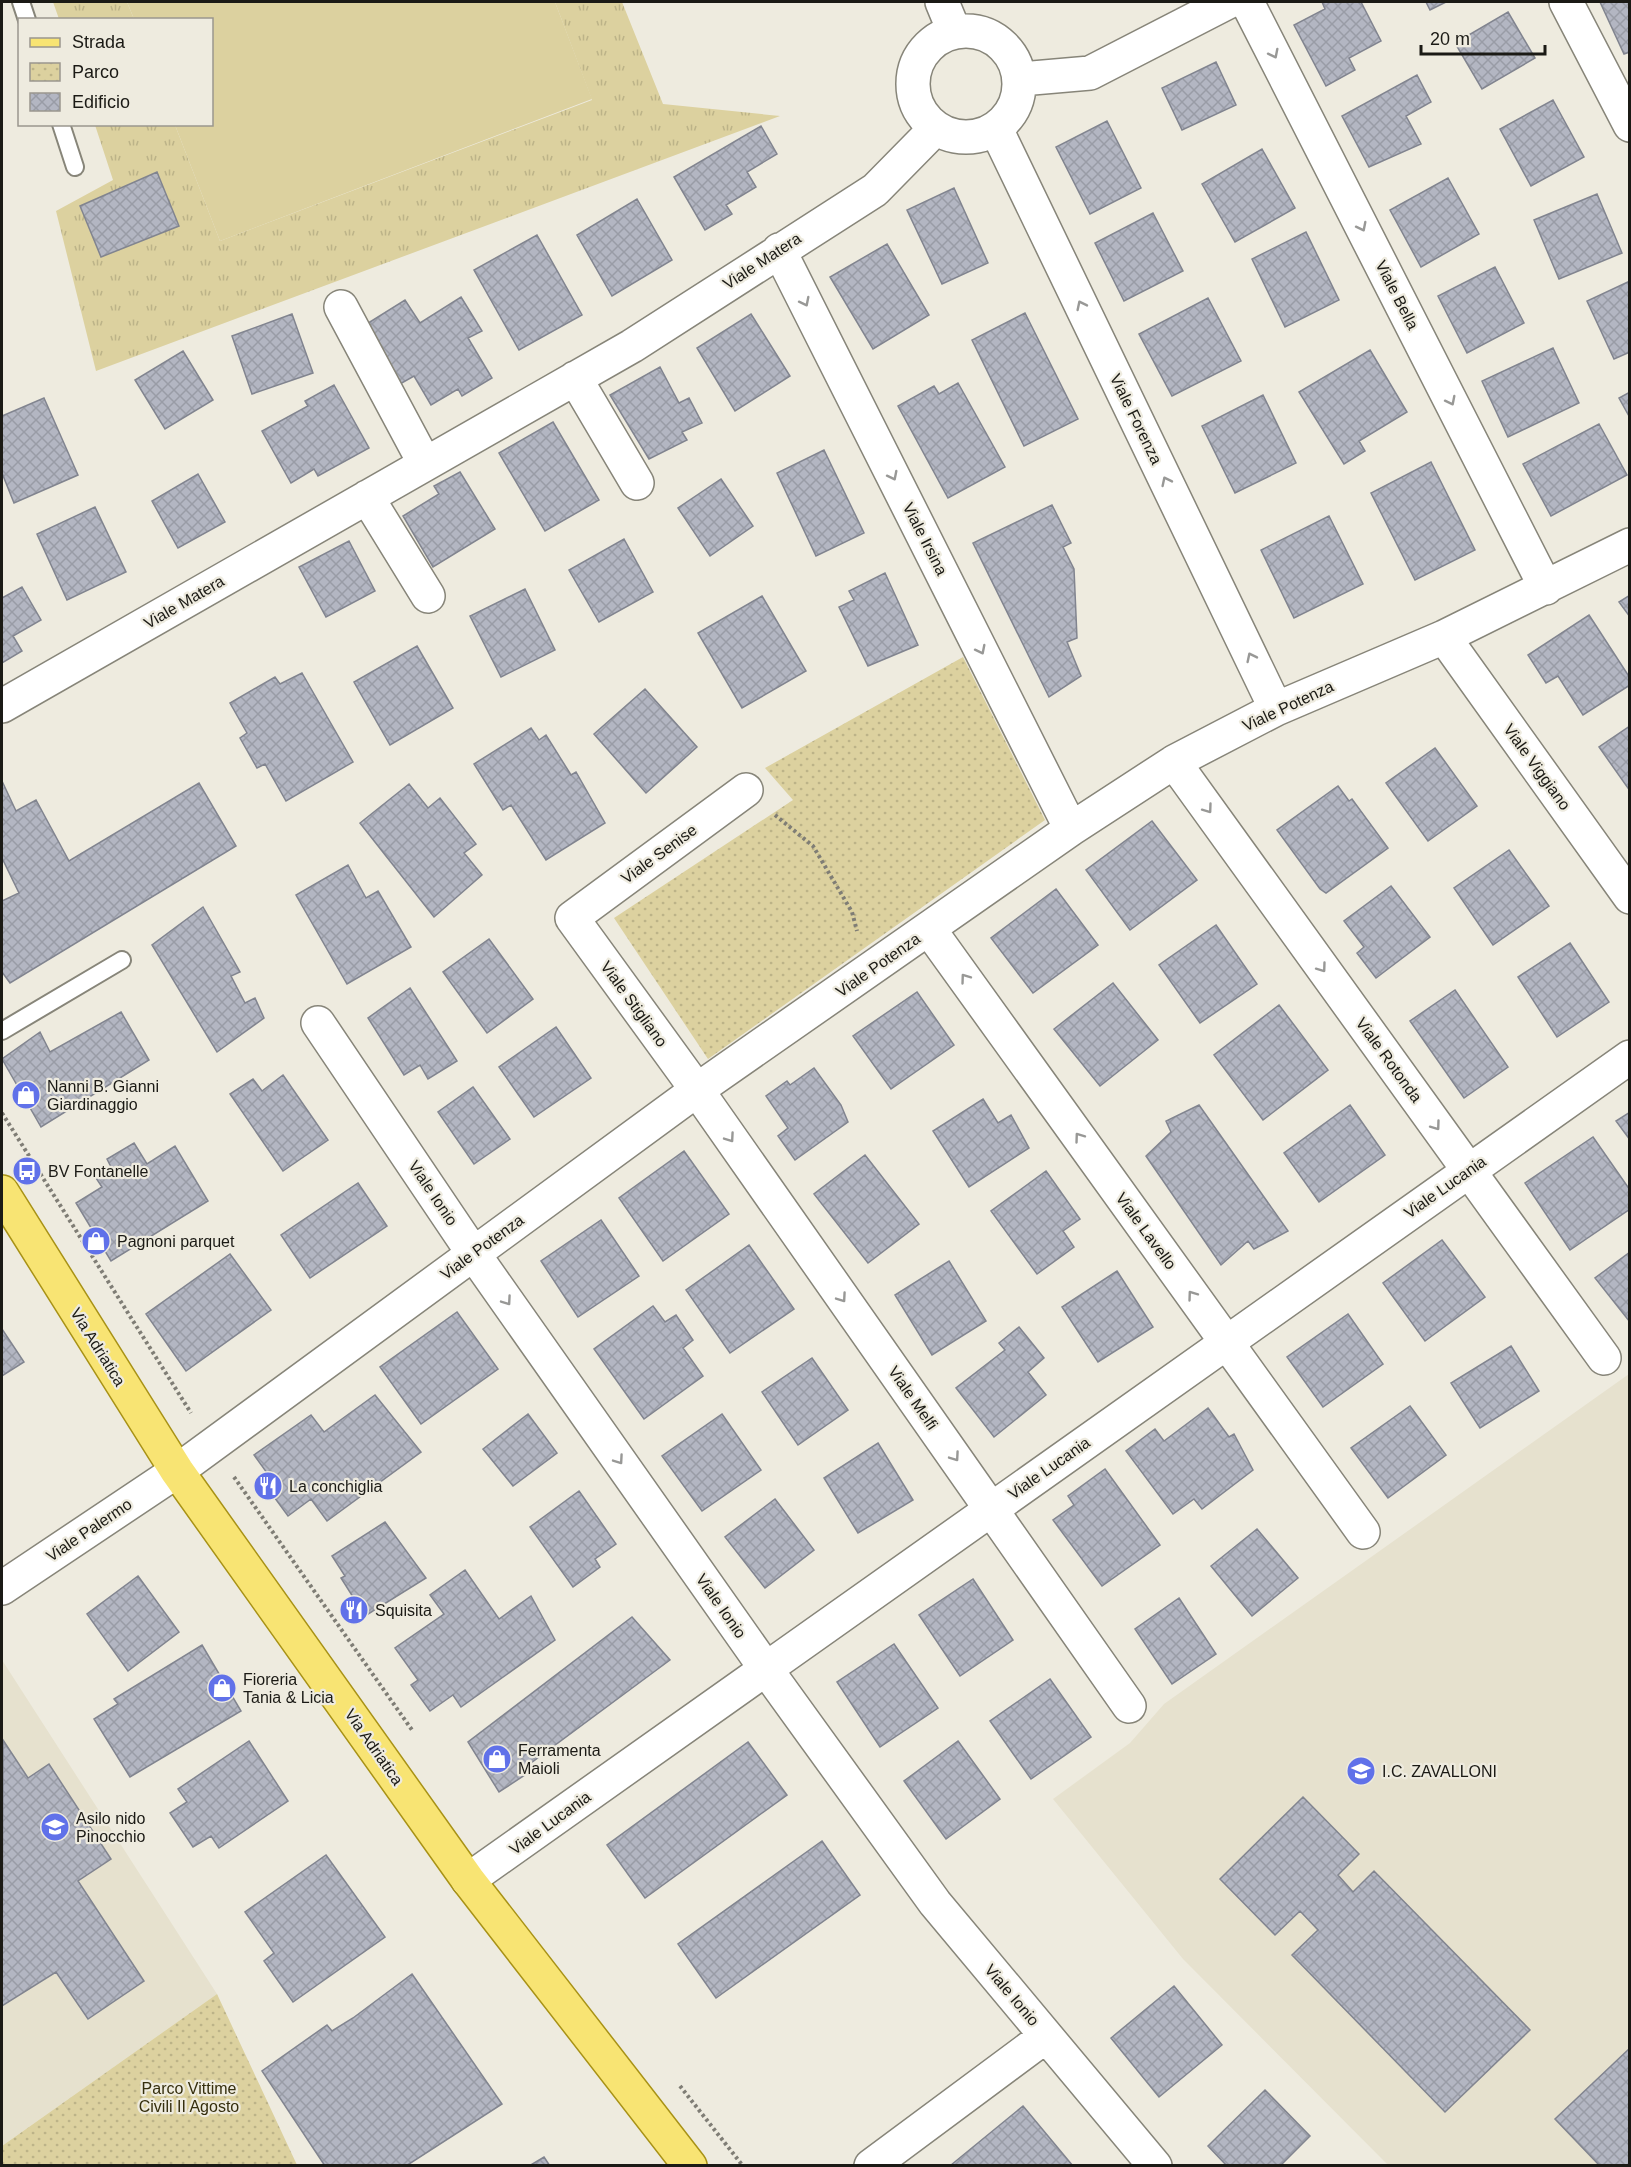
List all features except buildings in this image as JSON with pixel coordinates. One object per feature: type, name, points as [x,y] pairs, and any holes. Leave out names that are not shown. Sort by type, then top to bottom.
[{"type":"main road","name":"Via Adriatica","points":[[2,1192],[177,1471],[468,1880],[690,2166]]},
{"type":"street","points":[[1021,79],[1090,73],[1228,2]]},
{"type":"street","name":"Viale Bella","points":[[1248,2],[1546,588]]},
{"type":"street","points":[[1566,2],[1629,124]]},
{"type":"street","points":[[948,16],[984,33],[1010,50],[1021,79],[1016,107],[996,129],[966,138],[935,129],[916,104],[913,74],[927,46],[948,16]]},
{"type":"street","name":"Viale Matera","points":[[2,706],[632,346],[875,190],[935,129]]},
{"type":"street","name":"Viale Forenza","points":[[996,129],[1276,709]]},
{"type":"street","name":"Viale Irsina","points":[[779,250],[1071,829]]},
{"type":"street","points":[[341,307],[425,464]]},
{"type":"street","points":[[575,378],[637,483]]},
{"type":"street","points":[[367,497],[428,596]]},
{"type":"street","name":"Viale Potenza","points":[[177,1471],[697,1090],[1071,829],[1174,762],[1276,709],[1444,637],[1546,588],[1629,544]]},
{"type":"street","name":"Viale Viggiano","points":[[1444,637],[1629,897]]},
{"type":"street","name":"Viale Rotonda","points":[[1174,762],[1604,1358]]},
{"type":"street","name":"Viale Senise","points":[[572,918],[746,790]]},
{"type":"street","name":"Viale Stigliano","points":[[572,918],[697,1090]]},
{"type":"street","name":"Viale Lavello","points":[[929,929],[1363,1532]]},
{"type":"street","name":"Viale Ionio","points":[[318,1023],[473,1253],[766,1669],[935,1904],[1155,2166]]},
{"type":"street","name":"Viale Lucania","points":[[468,1880],[1629,1057]]},
{"type":"street","name":"Viale Melfi","points":[[697,1090],[1129,1706]]},
{"type":"street","name":"Viale Palermo","points":[[2,1588],[177,1471]]},
{"type":"street","points":[[871,2166],[1046,2036]]},
{"type":"lane","points":[[21,2],[26,18]]},
{"type":"lane","points":[[62,126],[75,167]]},
{"type":"lane","points":[[2,1031],[122,960]]},
{"type":"path","points":[[746,790],[813,846],[852,912],[867,972]]},
{"type":"path","points":[[2,1113],[212,1445],[414,1733]]},
{"type":"path","points":[[678,2083],[743,2166]]},
{"type":"shaded area","name":"I.C. ZAVALLONI","points":[[1629,1374],[1629,2165],[1388,2165],[1183,1959],[1053,1799],[1130,1743],[1164,1704]]},
{"type":"shaded area","name":"Asilo nido Pinocchio","points":[[2,1660],[217,1994],[2,2146]]},
{"type":"green space","points":[[53,2],[127,2],[134,18],[59,18]]},
{"type":"green space","points":[[127,2],[555,2],[592,99],[220,241],[175,126],[213,126],[213,18],[134,18]]},
{"type":"green space","points":[[555,2],[622,2],[663,104],[780,116],[96,371],[56,211],[113,180],[95,126],[175,126],[220,241],[592,100]]},
{"type":"green space","points":[[963,657],[1045,820],[708,1059],[614,918],[793,800],[765,768]]},
{"type":"green space","name":"Parco Vittime Civili II Agosto","points":[[217,1994],[297,2165],[2,2165],[2,2146]]},
{"type":"place","name":"Nanni B. Gianni Giardinaggio","points":[[26,1095]]},
{"type":"place","name":"BV Fontanelle","points":[[27,1171]]},
{"type":"place","name":"Pagnoni parquet","points":[[96,1241]]},
{"type":"place","name":"La conchiglia","points":[[268,1486]]},
{"type":"place","name":"Squisita","points":[[354,1610]]},
{"type":"place","name":"Fioreria Tania & Licia","points":[[222,1688]]},
{"type":"place","name":"Ferramenta Maioli","points":[[497,1759]]},
{"type":"place","name":"I.C. ZAVALLONI","points":[[1361,1771]]},
{"type":"place","name":"Asilo nido Pinocchio","points":[[55,1827]]}]
